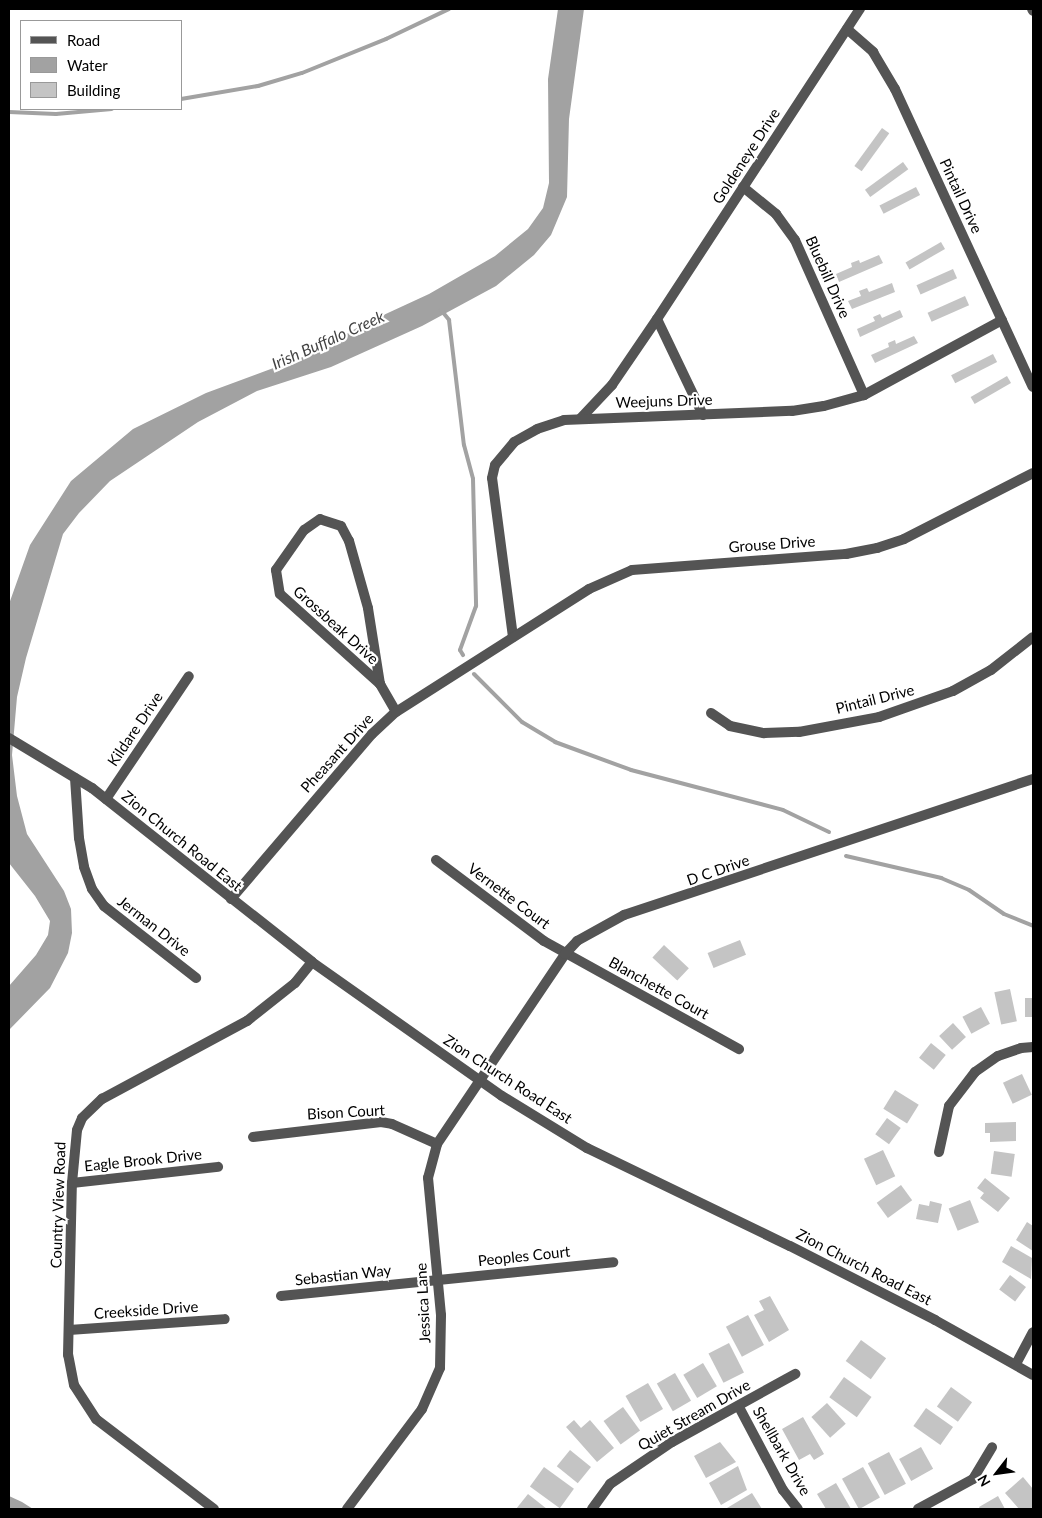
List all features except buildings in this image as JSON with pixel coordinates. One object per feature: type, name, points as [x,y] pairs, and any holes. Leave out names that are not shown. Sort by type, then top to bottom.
[{"type":"street","name":"Goldeneye Drive","points":[[580,418],[612,385],[860,9]]},
{"type":"street","name":"Pintail Drive","points":[[846,29],[873,52],[883,66],[1033,387]]},
{"type":"street","name":"Bluebill Drive","points":[[743,187],[776,214],[795,240],[864,395]]},
{"type":"street","points":[[657,319],[704,415]]},
{"type":"street","name":"Weejuns Drive","points":[[513,637],[492,478],[495,465],[514,442],[537,430],[580,418],[792,411],[864,395],[1002,320]]},
{"type":"street","name":"Grouse Drive","points":[[513,637],[622,572],[846,554],[877,548],[904,538],[1033,473]]},
{"type":"street","name":"Grossbeak Drive","points":[[380,684],[368,608],[349,541],[341,526],[320,519],[304,530],[276,570],[280,594],[380,684],[396,712]]},
{"type":"street","name":"Pheasant Drive","points":[[231,899],[372,734],[396,712],[513,637]]},
{"type":"street","name":"Pintail Drive","points":[[711,713],[730,726],[764,733],[799,732],[878,717],[953,691],[991,670],[1033,637]]},
{"type":"street","name":"Kildare Drive","points":[[106,799],[189,676]]},
{"type":"street","name":"Zion Church Road East","points":[[9,738],[60,767],[106,799],[312,962],[478,1080],[587,1148],[790,1246],[1016,1364],[1033,1376]]},
{"type":"street","name":"Jerman Drive","points":[[75,778],[79,838],[84,867],[92,889],[104,906],[196,978]]},
{"type":"street","name":"D C Drive","points":[[478,1080],[565,954],[577,941],[624,915],[1033,779]]},
{"type":"street","name":"Vernette Court","points":[[436,860],[519,924],[565,954]]},
{"type":"street","name":"Blanchette Court","points":[[565,954],[739,1049]]},
{"type":"street","name":"Country View Road","points":[[214,1509],[96,1419],[74,1384],[68,1356],[72,1183],[77,1130],[82,1118],[102,1099],[247,1021],[284,993],[312,962]]},
{"type":"street","points":[[940,1152],[949,1106],[975,1072],[998,1056],[1021,1048],[1033,1047]]},
{"type":"street","name":"Jessica Lane","points":[[347,1509],[422,1409],[435,1384],[440,1368],[437,1280],[428,1178],[437,1144],[478,1080]]},
{"type":"street","name":"Bison Court","points":[[253,1137],[381,1122],[392,1124],[437,1144]]},
{"type":"street","name":"Eagle Brook Drive","points":[[72,1183],[218,1167]]},
{"type":"street","name":"Peoples Court","points":[[437,1280],[613,1262]]},
{"type":"street","name":"Sebastian Way","points":[[281,1296],[437,1280]]},
{"type":"street","name":"Creekside Drive","points":[[69,1330],[225,1319]]},
{"type":"street","points":[[1016,1364],[1033,1332]]},
{"type":"street","name":"Quiet Stream Drive","points":[[592,1509],[610,1484],[672,1442],[740,1407],[795,1374]]},
{"type":"street","name":"Shellbark Drive","points":[[740,1407],[783,1490],[798,1509]]},
{"type":"street","points":[[918,1509],[973,1480],[992,1447]]},
{"type":"water","points":[[558,9],[584,9],[569,119],[567,197],[551,235],[534,255],[496,286],[422,326],[331,367],[257,391],[198,422],[110,481],[79,513],[63,534],[26,658],[17,697],[12,755],[17,796],[27,834],[64,891],[71,909],[72,933],[68,953],[50,988],[9,1030],[9,986],[36,955],[48,935],[50,921],[35,896],[9,863],[9,604],[30,545],[71,481],[133,429],[206,393],[311,354],[364,324],[429,294],[495,256],[528,229],[543,208],[549,183],[548,79]]},
{"type":"water","points":[[9,1496],[22,1502],[33,1509],[9,1509]]},
{"type":"waterway","points":[[182,99],[258,86],[302,73],[386,39],[449,9]]},
{"type":"waterway","points":[[9,112],[56,114],[101,110]]},
{"type":"waterway","points":[[441,310],[449,320],[464,445],[473,479],[476,606],[460,650],[463,655]]},
{"type":"waterway","points":[[474,674],[522,722],[555,742],[631,770],[783,810],[829,832]]},
{"type":"waterway","points":[[846,856],[941,878],[969,890],[1004,914],[1033,926]]},
{"type":"water label","name":"Irish Buffalo Creek","points":[[328,340]]}]
